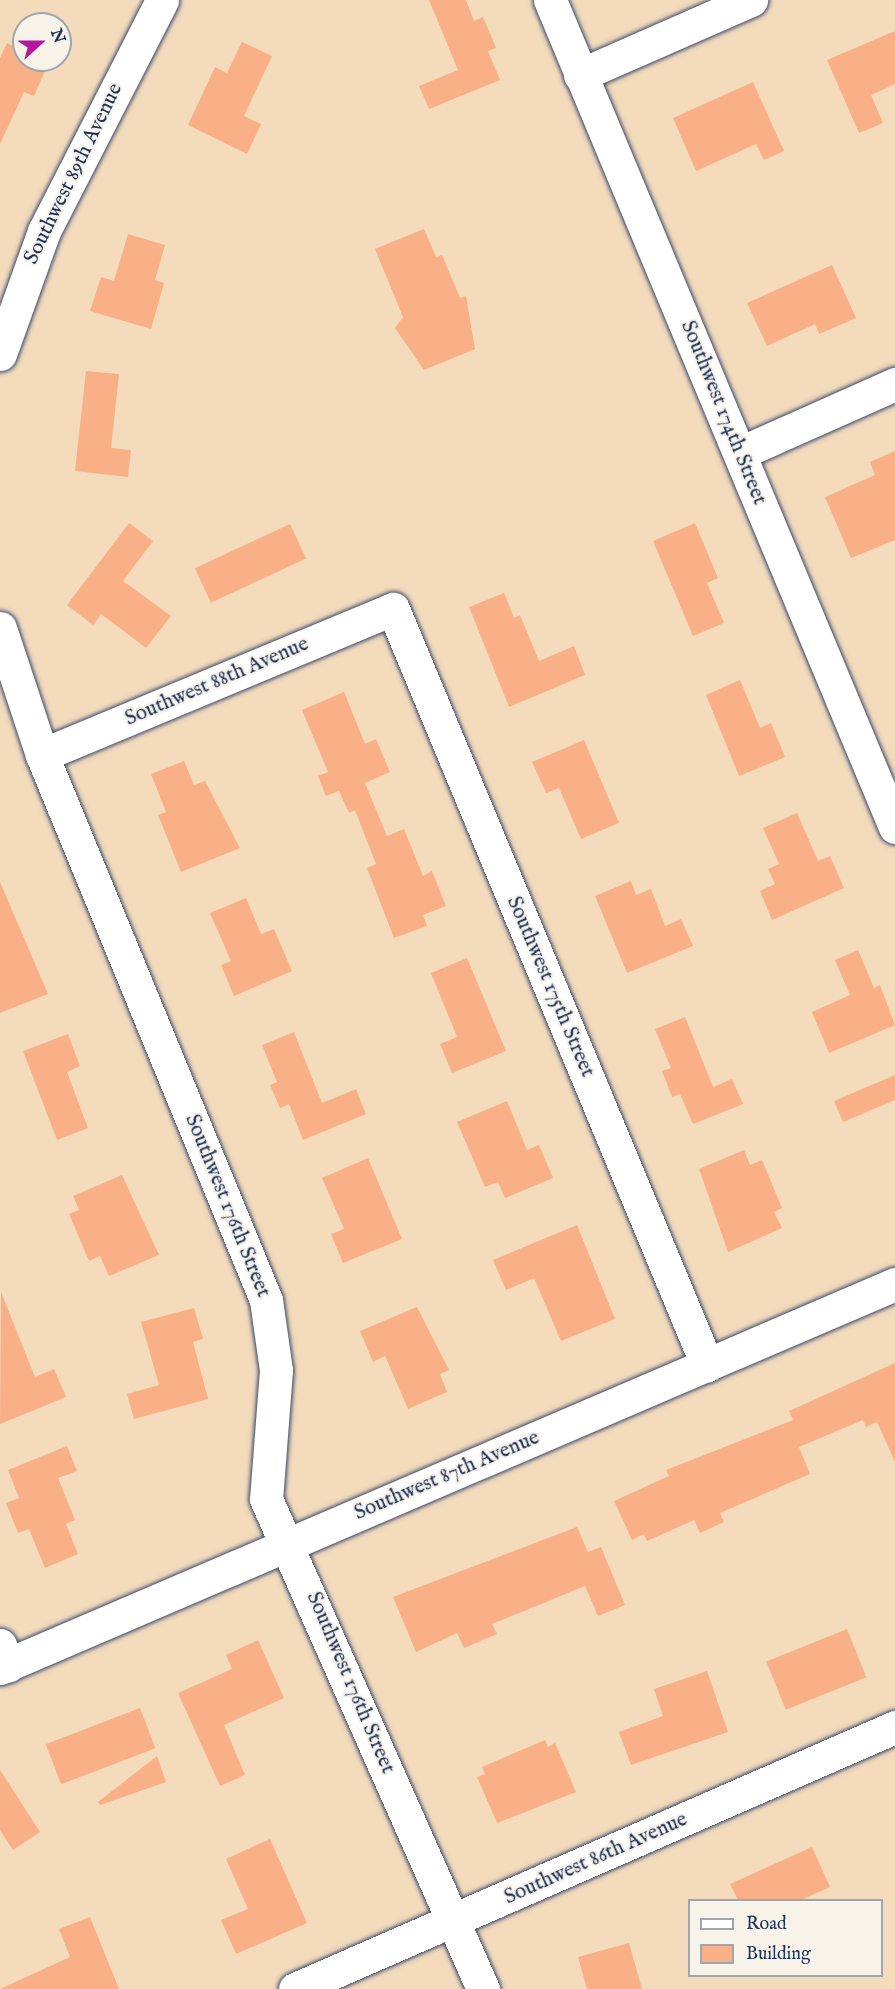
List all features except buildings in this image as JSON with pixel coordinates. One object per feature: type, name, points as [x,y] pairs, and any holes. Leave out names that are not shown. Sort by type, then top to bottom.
[{"type":"street","name":"Southwest 89th Avenue","points":[[0,354],[44,231],[162,0]]},
{"type":"street","name":"Southwest 174th Street","points":[[550,0],[740,453],[889,794],[895,827]]},
{"type":"street","points":[[580,75],[751,0]]},
{"type":"street","points":[[740,453],[895,384]]},
{"type":"street","name":"Southwest 88th Avenue","points":[[42,755],[393,609]]},
{"type":"street","name":"Southwest 175th Street","points":[[393,609],[707,1365]]},
{"type":"street","name":"Southwest 176th Street","points":[[0,628],[42,755],[266,1300],[276,1370],[266,1499],[285,1544],[309,1586],[483,1989]]},
{"type":"street","name":"Southwest 87th Avenue","points":[[3,1660],[285,1544],[895,1284]]},
{"type":"street","name":"Southwest 86th Avenue","points":[[295,1989],[895,1727]]}]
